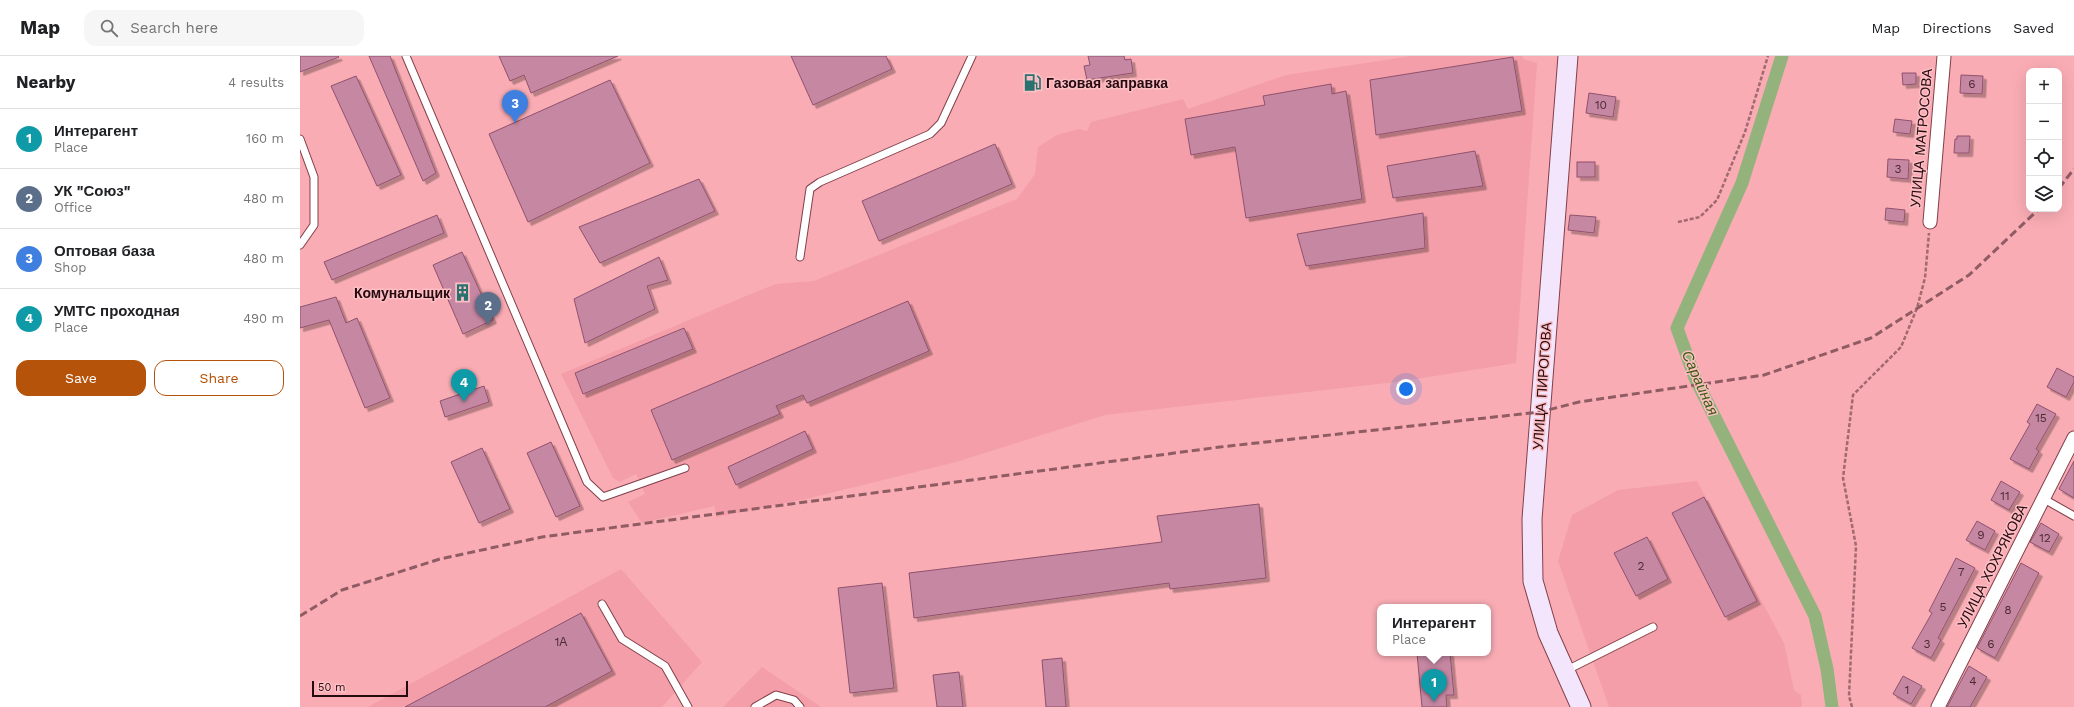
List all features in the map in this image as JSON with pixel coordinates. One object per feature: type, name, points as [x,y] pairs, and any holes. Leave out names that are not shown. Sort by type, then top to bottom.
[{"type":"main road","name":"УЛИЦА ПИРОГОВА","points":[[1568,56],[1532,519],[1533,581],[1548,632],[1581,707]]},
{"type":"street","name":"УЛИЦА МАТРОСОВА","points":[[1930,222],[1944,56]]},
{"type":"street","name":"УЛИЦА ХОХРЯКОВА","points":[[1938,707],[2074,438]]},
{"type":"lane","points":[[406,56],[587,482],[604,497],[685,468]]},
{"type":"lane","points":[[800,257],[810,189],[820,182],[930,134],[942,123],[972,56]]},
{"type":"lane","points":[[300,139],[314,177],[314,225],[300,245]]},
{"type":"lane","points":[[2044,499],[2074,516]]},
{"type":"lane","points":[[602,604],[622,639],[665,666],[688,707]]},
{"type":"lane","points":[[1565,671],[1654,627]]},
{"type":"lane","points":[[755,707],[776,694],[794,700],[800,707]]},
{"type":"path","points":[[1678,222],[1700,217],[1717,200],[1745,132],[1768,56]]},
{"type":"path","points":[[1852,707],[1849,696],[1856,546],[1843,478],[1853,395],[1901,347],[1917,308],[1925,278],[1930,222]]},
{"type":"shaded area","points":[[1412,56],[1523,56],[1523,59],[1537,63],[1516,363],[1404,381],[1105,415],[956,462],[810,498],[717,517],[714,506],[642,523],[628,502],[645,494],[636,474],[620,482],[613,478],[561,374],[776,284],[814,281],[1017,199],[1035,174],[1038,147],[1057,135],[1079,129],[1087,131],[1091,122],[1183,99],[1188,109],[1286,75]]},
{"type":"shaded area","points":[[1697,481],[1784,643],[1794,690],[1801,695],[1801,707],[1609,707],[1558,561],[1572,515],[1618,490]]},
{"type":"shaded area","points":[[621,569],[702,662],[662,707],[368,707]]},
{"type":"shaded area","points":[[762,667],[821,707],[723,707]]},
{"type":"building","points":[[300,56],[338,56],[339,57],[300,72]]},
{"type":"building","points":[[369,56],[390,56],[436,173],[423,181]]},
{"type":"building","points":[[499,56],[618,56],[531,93],[524,75],[510,81]]},
{"type":"building","points":[[791,56],[886,56],[892,69],[813,105]]},
{"type":"building","points":[[1088,56],[1124,56],[1125,60],[1131,59],[1133,73],[1087,80],[1084,66],[1090,65]]},
{"type":"building","points":[[1513,57],[1522,111],[1376,135],[1370,80]]},
{"type":"building","points":[[1902,73],[1916,73],[1916,84],[1903,85]]},
{"type":"building","points":[[1961,75],[1983,76],[1982,94],[1960,93]]},
{"type":"building","points":[[356,76],[401,175],[377,186],[331,86]]},
{"type":"building","points":[[610,80],[650,163],[528,222],[489,134]]},
{"type":"building","points":[[1331,84],[1332,94],[1346,91],[1362,199],[1246,218],[1235,147],[1191,155],[1185,119],[1265,105],[1263,96]]},
{"type":"building","points":[[1589,93],[1616,97],[1613,117],[1586,113]]},
{"type":"building","points":[[1895,119],[1912,121],[1910,134],[1893,132]]},
{"type":"building","points":[[1957,136],[1970,136],[1969,153],[1954,153],[1955,139],[1957,139]]},
{"type":"building","points":[[995,144],[1012,184],[879,241],[862,201]]},
{"type":"building","points":[[1475,151],[1483,186],[1393,198],[1387,166]]},
{"type":"building","points":[[1888,159],[1909,160],[1908,179],[1887,177]]},
{"type":"building","points":[[1577,162],[1595,162],[1595,177],[1577,177]]},
{"type":"building","points":[[699,179],[715,211],[600,263],[579,227]]},
{"type":"building","points":[[1886,208],[1905,210],[1904,222],[1885,220]]},
{"type":"building","points":[[1423,213],[1425,248],[1306,266],[1297,234]]},
{"type":"building","points":[[437,215],[444,233],[332,280],[324,262]]},
{"type":"building","points":[[1570,215],[1596,217],[1594,233],[1568,230]]},
{"type":"building","name":"Комунальщик","points":[[462,252],[493,320],[463,334],[433,265]]},
{"type":"building","points":[[659,257],[668,280],[647,286],[655,309],[585,343],[574,299]]},
{"type":"building","points":[[336,297],[346,323],[357,318],[390,398],[365,408],[329,320],[300,328],[300,307]]},
{"type":"building","points":[[908,301],[929,351],[807,403],[803,395],[776,406],[780,414],[672,460],[651,410]]},
{"type":"building","points":[[684,328],[693,349],[583,394],[575,373]]},
{"type":"building","points":[[2057,368],[2074,377],[2074,382],[2066,397],[2047,387]]},
{"type":"building","points":[[484,386],[489,402],[445,417],[440,401]]},
{"type":"building","points":[[2037,404],[2056,414],[2036,449],[2039,451],[2029,469],[2010,459],[2030,424],[2027,422]]},
{"type":"building","points":[[805,431],[813,449],[736,485],[728,467]]},
{"type":"building","points":[[551,442],[580,506],[556,517],[527,453]]},
{"type":"building","points":[[482,448],[510,509],[479,523],[451,462]]},
{"type":"building","points":[[2074,461],[2074,498],[2059,489]]},
{"type":"building","points":[[2001,481],[2020,492],[2009,510],[1991,500]]},
{"type":"building","points":[[1704,497],[1757,601],[1725,617],[1672,513]]},
{"type":"building","points":[[1259,504],[1266,578],[1170,589],[1169,583],[914,618],[909,573],[1162,542],[1157,516]]},
{"type":"building","points":[[1977,521],[1995,531],[1985,550],[1966,540]]},
{"type":"building","points":[[2041,523],[2059,534],[2049,552],[2030,542]]},
{"type":"building","points":[[1647,537],[1668,579],[1636,596],[1614,553]]},
{"type":"building","points":[[1956,558],[1975,568],[1938,638],[1941,640],[1931,658],[1912,648],[1932,613],[1929,611]]},
{"type":"building","points":[[2021,563],[2039,573],[1995,658],[1977,648]]},
{"type":"building","points":[[882,583],[894,688],[850,693],[838,588]]},
{"type":"building","points":[[581,613],[612,671],[545,707],[405,707]]},
{"type":"building","points":[[1417,656],[1450,656],[1454,695],[1446,695],[1447,707],[1422,707]]},
{"type":"building","points":[[1062,658],[1066,707],[1046,707],[1042,660]]},
{"type":"building","points":[[1969,666],[1987,677],[1970,707],[1947,707]]},
{"type":"building","points":[[959,672],[963,707],[937,707],[933,675]]},
{"type":"building","points":[[1903,676],[1922,686],[1911,704],[1893,694]]},
{"type":"waterway","name":"Сарайная","points":[[1782,56],[1742,183],[1677,328],[1695,378],[1815,616],[1827,669],[1832,707]]},
{"type":"railway","points":[[2062,184],[2074,169]]},
{"type":"railway","points":[[300,616],[342,590],[440,559],[542,537],[1220,447],[1540,412],[1579,402],[1764,375],[1871,338],[1969,275],[2036,212]]},
{"type":"place","name":"Газовая заправка","points":[[1033,83]]},
{"type":"place","name":"Оптовая база","points":[[515,123]]},
{"type":"place","name":"Комунальщик","points":[[463,293]]},
{"type":"place","name":"УК \"Союз\"","points":[[488,325]]},
{"type":"place","name":"УМТС проходная","points":[[464,402]]},
{"type":"place","name":"Интерагент","points":[[1434,702]]}]
